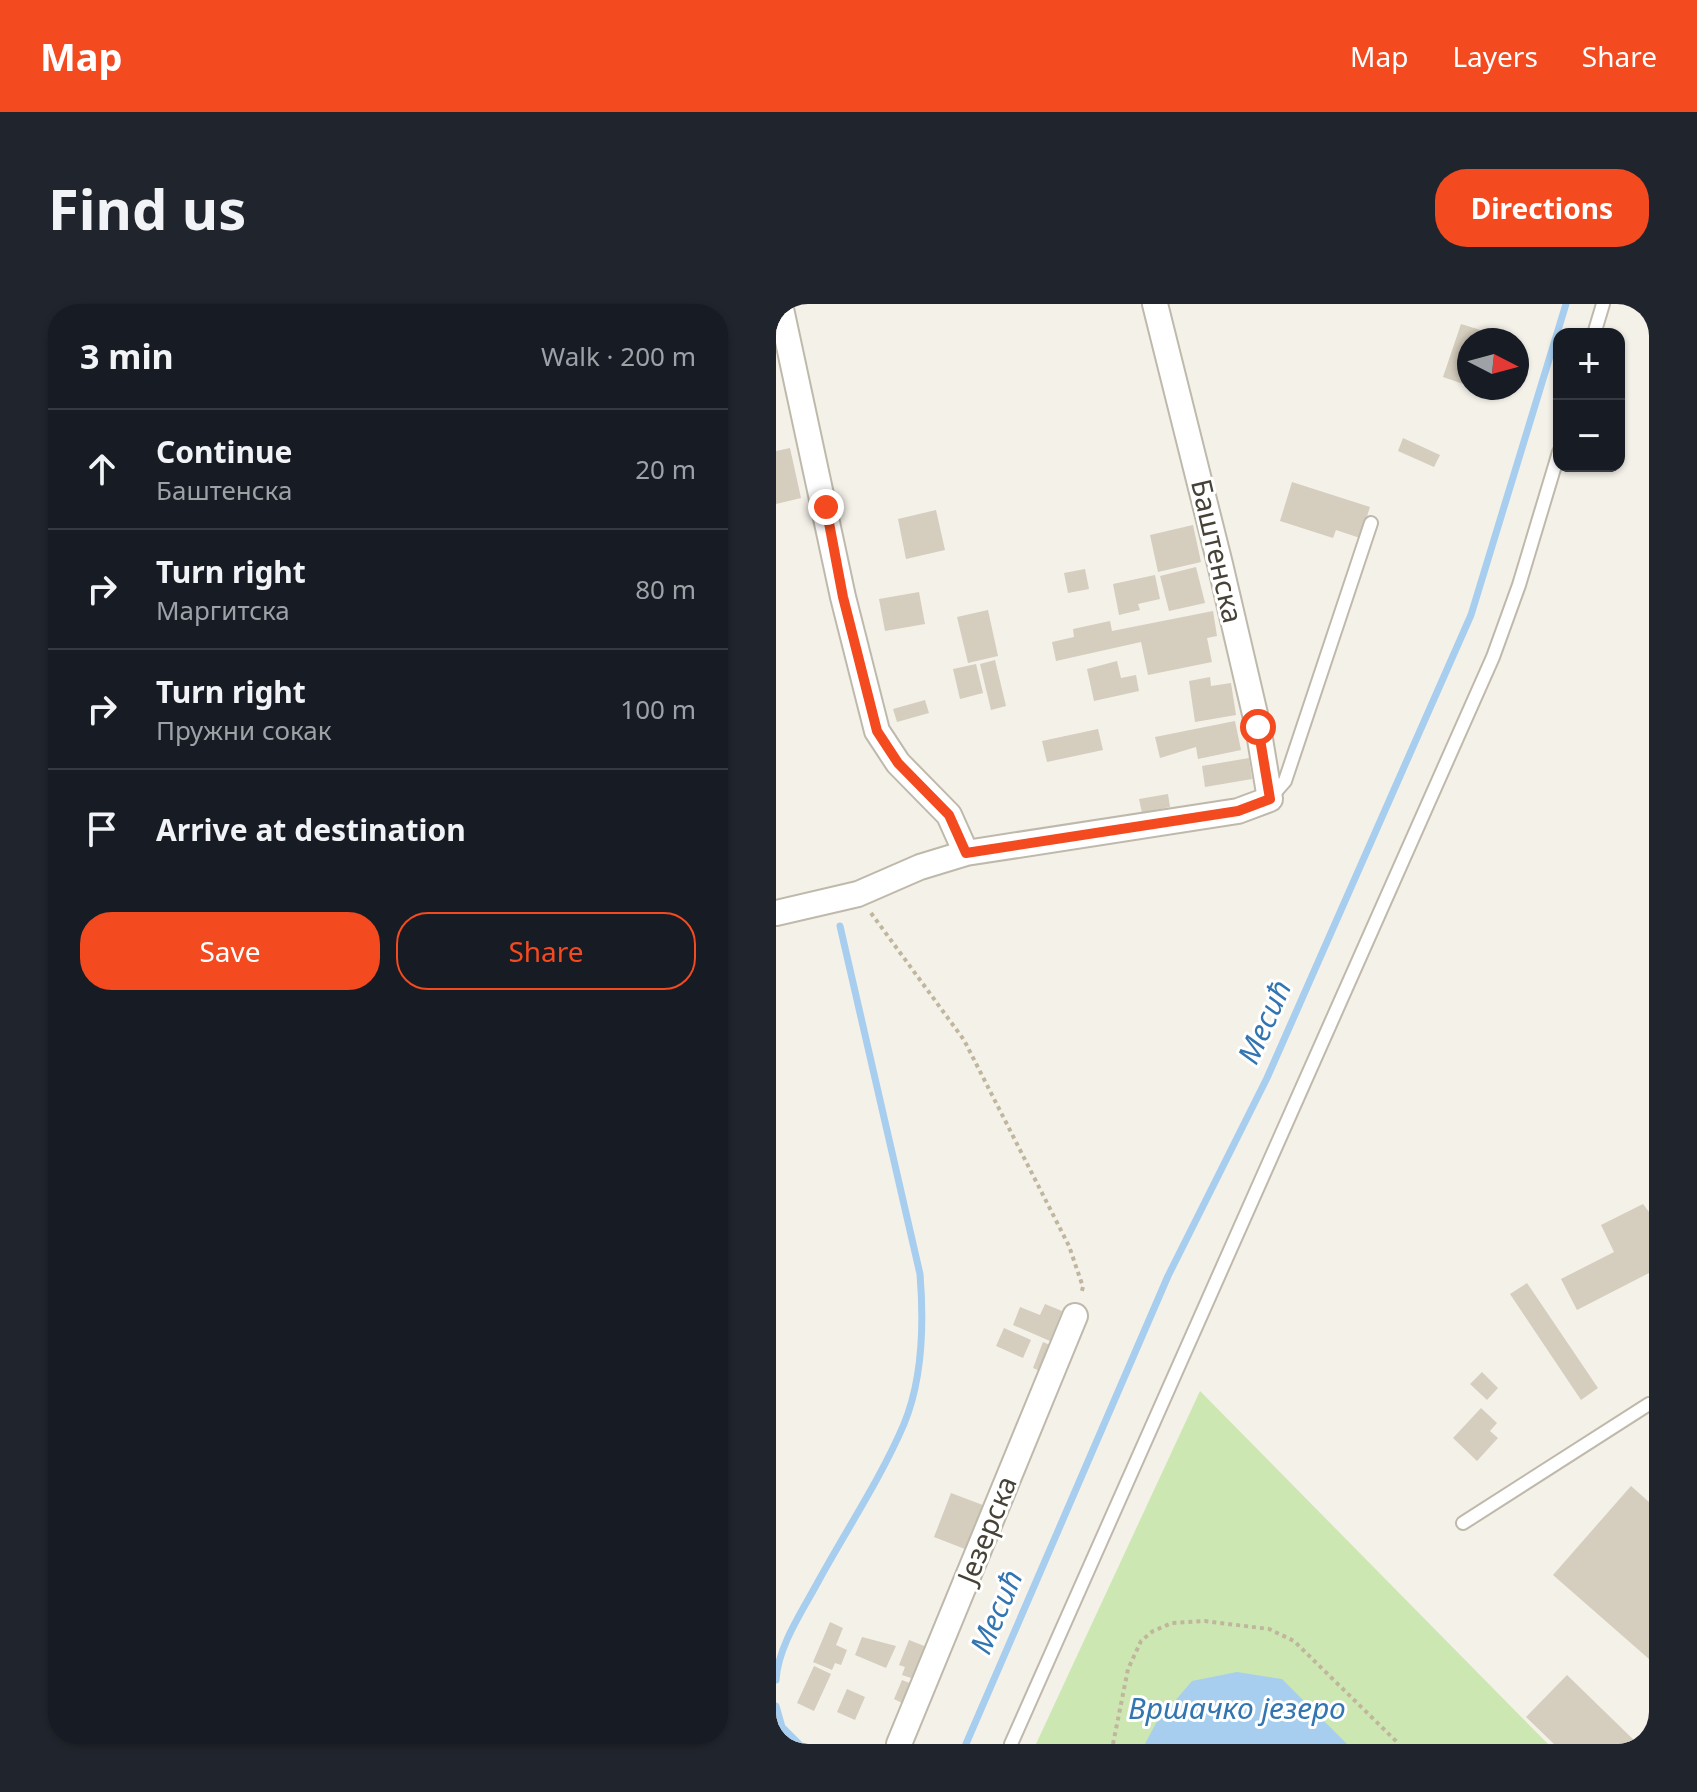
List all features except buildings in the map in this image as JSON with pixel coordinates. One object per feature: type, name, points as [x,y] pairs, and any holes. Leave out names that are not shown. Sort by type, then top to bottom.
[{"type":"street","points":[[780,304],[843,597],[877,731],[898,763],[949,815],[966,853]]},
{"type":"street","name":"Баштенска","points":[[1155,304],[1231,608],[1258,727],[1270,799]]},
{"type":"street","points":[[776,913],[858,894],[920,867],[966,853],[1238,811],[1270,799]]},
{"type":"street","name":"Језерска","points":[[899,1744],[1075,1316]]},
{"type":"lane","points":[[1596,328],[1603,304]]},
{"type":"lane","points":[[1011,1744],[1493,657],[1519,585],[1553,472]]},
{"type":"lane","points":[[1270,799],[1285,781],[1371,523]]},
{"type":"lane","points":[[1463,1523],[1649,1404]]},
{"type":"path","points":[[858,894],[971,1054],[1069,1246],[1083,1287],[1075,1316]]},
{"type":"path","points":[[1113,1744],[1128,1669],[1141,1641],[1172,1623],[1205,1621],[1269,1629],[1294,1641],[1399,1744]]},
{"type":"green space","points":[[1200,1391],[1548,1744],[1036,1744]]},
{"type":"water","name":"Вршачко језеро","points":[[1237,1672],[1282,1679],[1347,1744],[1145,1744],[1156,1723],[1192,1681]]},
{"type":"waterway","name":"Месић","points":[[966,1744],[1168,1276],[1267,1078],[1471,615],[1566,304]]},
{"type":"waterway","points":[[776,1680],[781,1654],[792,1628],[874,1484],[904,1424],[915,1388],[921,1350],[920,1274],[840,926]]},
{"type":"waterway","points":[[776,1706],[782,1727],[799,1744]]},
{"type":"route","points":[[826,507],[843,597],[877,731],[898,763],[949,815],[966,853],[1238,811],[1259,805],[1270,799],[1258,727]]}]
